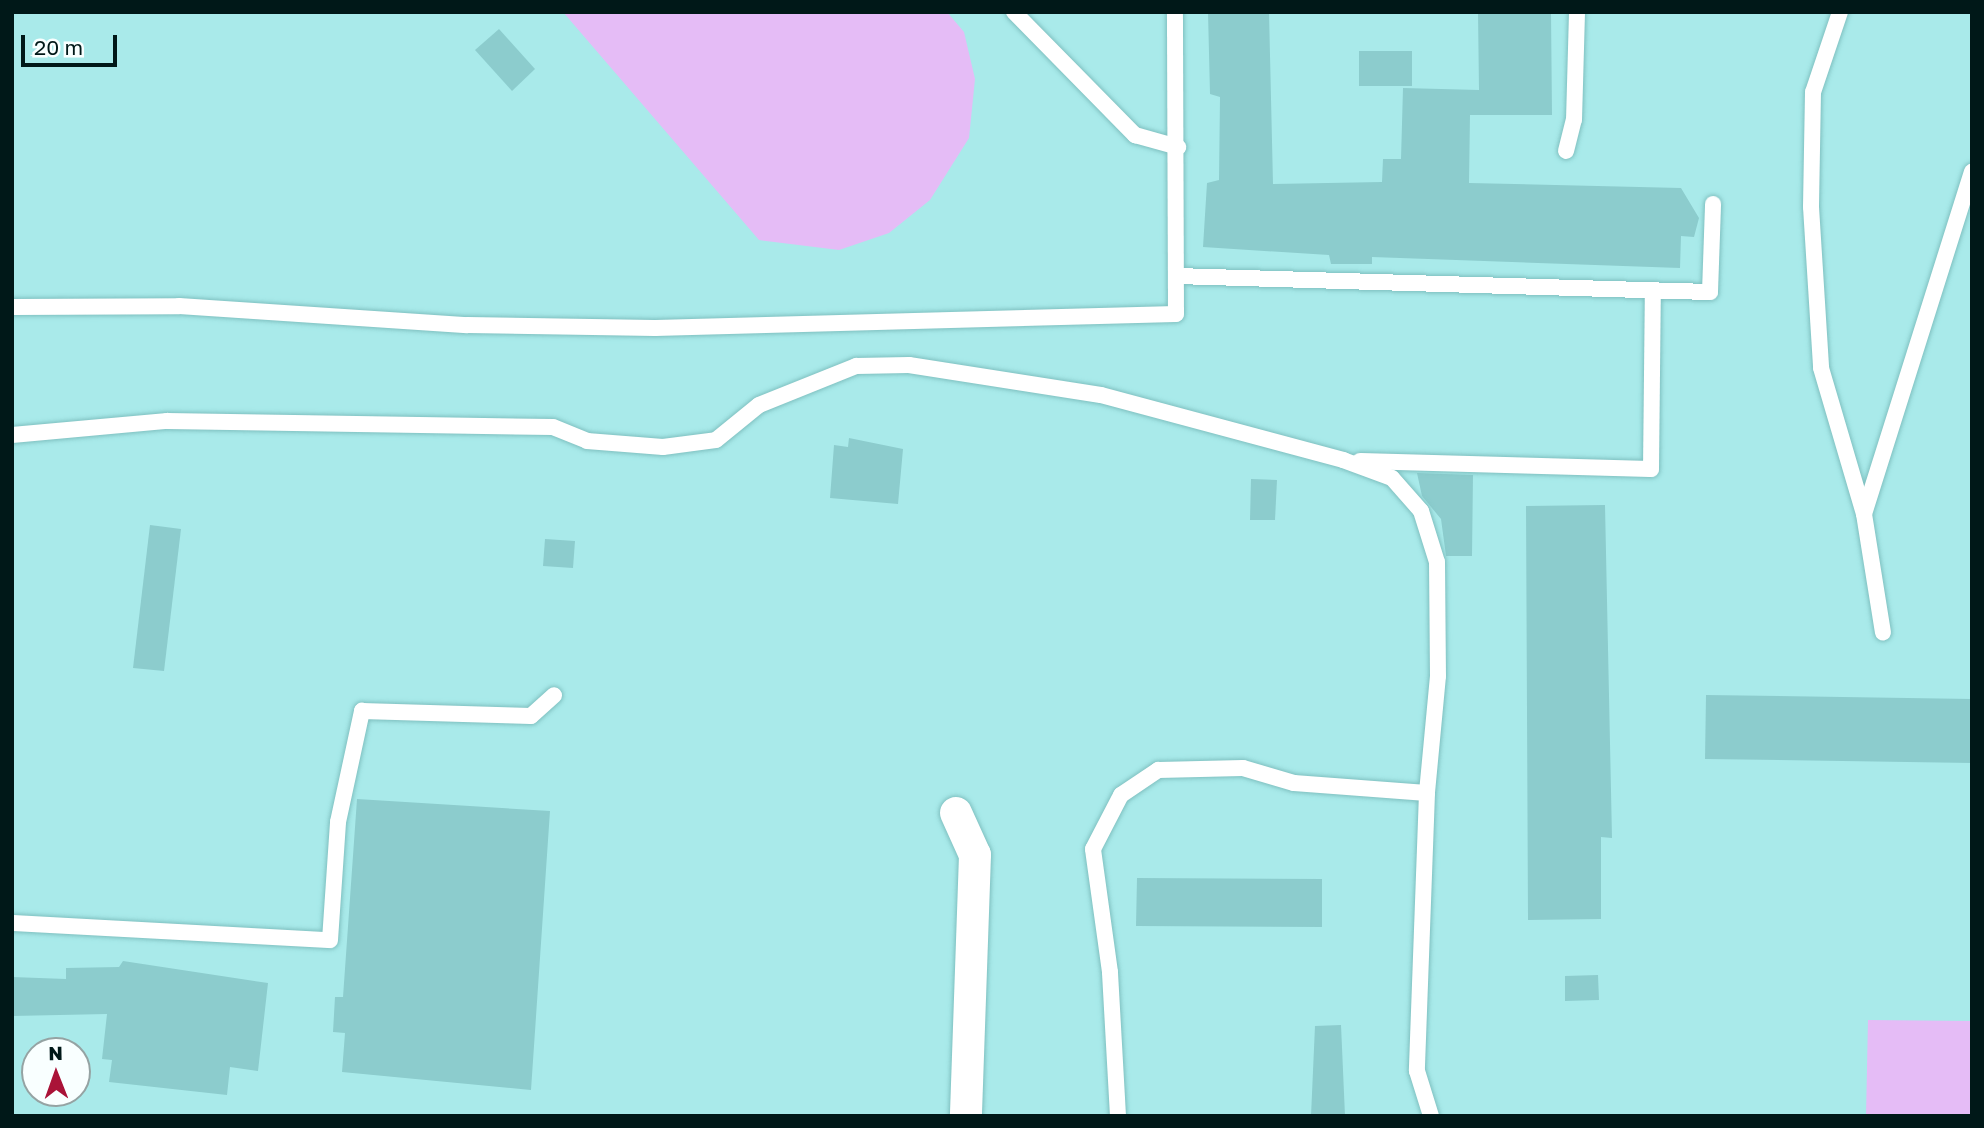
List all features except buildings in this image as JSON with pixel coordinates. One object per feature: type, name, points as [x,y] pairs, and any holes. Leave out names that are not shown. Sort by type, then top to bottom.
[{"type":"street","points":[[956,813],[975,855],[966,1116]]},
{"type":"lane","points":[[1014,12],[1135,135],[1178,147]]},
{"type":"lane","points":[[12,307],[179,306],[494,326],[889,323],[1176,314],[1178,147],[1175,12]]},
{"type":"lane","points":[[1566,151],[1574,120],[1577,12]]},
{"type":"lane","points":[[1840,12],[1813,92],[1811,207],[1821,368],[1864,514],[1883,632]]},
{"type":"lane","points":[[1864,514],[1972,172]]},
{"type":"lane","points":[[1176,276],[1710,292],[1713,204]]},
{"type":"lane","points":[[1343,460],[1651,469],[1653,290]]},
{"type":"lane","points":[[12,436],[167,421],[553,427],[587,441],[663,447],[716,440],[759,404],[811,380],[856,366],[909,365],[1101,395],[1343,460],[1392,478],[1421,511],[1437,562],[1438,676],[1427,793],[1417,1071],[1431,1116]]},
{"type":"lane","points":[[12,923],[330,940],[338,822],[362,711],[531,716],[554,695]]},
{"type":"lane","points":[[1118,1116],[1110,972],[1093,849],[1121,795],[1158,770],[1243,768],[1294,783],[1427,793]]},
{"type":"shaded area","points":[[563,12],[947,12],[964,32],[975,79],[969,138],[930,200],[889,233],[839,250],[759,240]]},
{"type":"shaded area","points":[[1868,1020],[1972,1021],[1972,1116],[1866,1116]]}]
